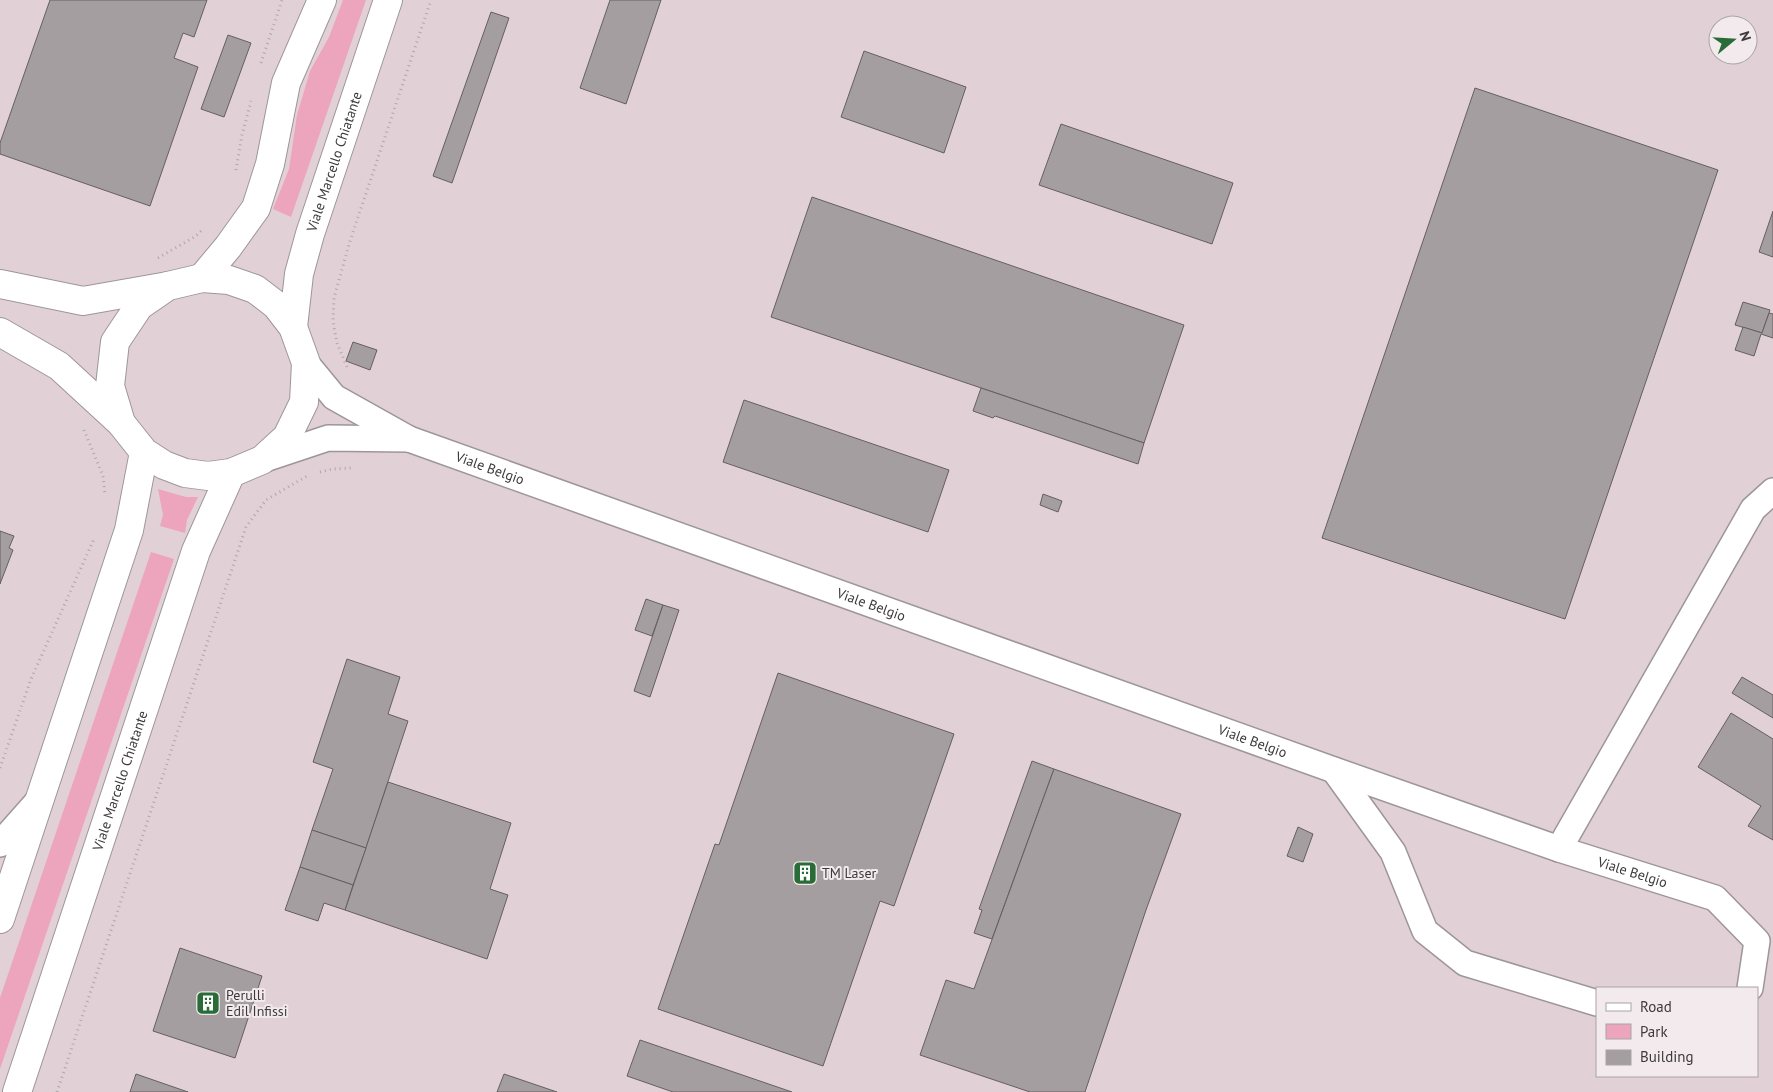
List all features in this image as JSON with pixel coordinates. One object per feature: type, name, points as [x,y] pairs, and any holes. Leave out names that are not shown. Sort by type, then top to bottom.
[{"type":"street","points":[[202,278],[228,247],[256,208],[270,164],[286,83],[322,0]]},
{"type":"street","name":"Viale Marcello Chiatante","points":[[293,327],[299,274],[310,234],[388,0]]},
{"type":"street","name":"Viale Marcello Chiatante","points":[[202,278],[229,280],[254,289],[276,305],[293,327],[306,363],[304,402],[287,437],[262,460],[232,473],[208,476],[185,473],[164,465],[144,452],[120,422],[110,386],[115,342],[139,306],[168,286],[202,278]]},
{"type":"street","points":[[0,284],[83,301],[168,286]]},
{"type":"street","points":[[0,332],[59,366],[120,422]]},
{"type":"street","name":"Viale Belgio","points":[[306,363],[334,397],[409,439],[1334,770],[1559,849],[1715,898],[1757,941],[1750,987]]},
{"type":"street","name":"Viale Belgio","points":[[262,460],[328,438],[368,440],[409,439]]},
{"type":"street","points":[[0,919],[129,530],[144,452]]},
{"type":"street","name":"Viale Marcello Chiatante","points":[[17,1092],[196,551],[232,473]]},
{"type":"street","points":[[1559,849],[1753,509],[1773,491]]},
{"type":"street","points":[[1334,770],[1393,852],[1424,931],[1465,963],[1596,1003]]},
{"type":"street","points":[[0,844],[41,797]]},
{"type":"path","points":[[352,373],[347,367],[337,343],[334,322],[334,298],[350,241],[430,0]]},
{"type":"path","points":[[57,1092],[246,527],[266,500],[312,473],[360,467],[368,440]]},
{"type":"shaded area","points":[[0,0],[1773,0],[1773,1092],[0,1092]]},
{"type":"green space","points":[[343,0],[366,0],[291,217],[273,209],[289,169],[297,115],[310,71],[329,37]]},
{"type":"green space","points":[[158,489],[186,497],[198,497],[187,520],[185,533],[160,526],[163,515]]},
{"type":"green space","points":[[151,552],[174,559],[0,1069],[0,998]]},
{"type":"building","points":[[50,0],[207,0],[194,37],[183,33],[174,58],[198,67],[150,206],[0,154],[0,143]]},
{"type":"building","points":[[610,0],[661,0],[626,104],[580,88]]},
{"type":"building","points":[[491,12],[509,18],[452,183],[433,176]]},
{"type":"building","points":[[228,35],[251,43],[224,117],[201,109]]},
{"type":"building","points":[[864,51],[966,87],[944,153],[841,117]]},
{"type":"building","points":[[1475,88],[1718,170],[1565,619],[1322,538]]},
{"type":"building","points":[[1061,124],[1233,183],[1212,244],[1039,185]]},
{"type":"building","points":[[812,197],[1184,325],[1144,443],[771,317]]},
{"type":"building","points":[[1773,211],[1773,257],[1759,252]]},
{"type":"building","points":[[1743,302],[1770,310],[1762,333],[1735,325]]},
{"type":"building","points":[[1769,313],[1773,314],[1773,338],[1761,334],[1754,356],[1735,350],[1743,327],[1762,333]]},
{"type":"building","points":[[353,342],[377,350],[370,370],[346,361]]},
{"type":"building","points":[[981,388],[1144,443],[1138,464],[995,416],[993,418],[973,411]]},
{"type":"building","points":[[744,400],[949,470],[928,532],[723,462]]},
{"type":"building","points":[[1043,494],[1062,501],[1058,512],[1040,505]]},
{"type":"building","points":[[0,531],[14,536],[9,548],[13,550],[0,584]]},
{"type":"building","points":[[646,599],[663,605],[652,636],[635,630]]},
{"type":"building","points":[[663,605],[679,610],[650,697],[634,691]]},
{"type":"building","points":[[347,659],[400,677],[388,714],[408,721],[366,848],[312,830],[333,769],[313,762]]},
{"type":"building","name":"TM Laser","points":[[778,673],[954,734],[894,906],[880,901],[823,1066],[658,1009],[715,844],[719,845]]},
{"type":"building","points":[[1742,677],[1773,695],[1773,718],[1732,693]]},
{"type":"building","points":[[1731,713],[1773,739],[1773,840],[1748,826],[1761,806],[1698,767]]},
{"type":"building","points":[[1032,761],[1054,769],[992,939],[974,933],[982,910],[979,909]]},
{"type":"building","points":[[1054,769],[1181,814],[1146,910],[1085,1092],[1030,1092],[920,1055],[946,980],[974,989]]},
{"type":"building","points":[[388,782],[511,823],[490,889],[508,895],[487,959],[345,910]]},
{"type":"building","points":[[1298,827],[1313,834],[1303,862],[1287,856]]},
{"type":"building","points":[[312,830],[366,848],[353,885],[300,867]]},
{"type":"building","points":[[300,867],[353,885],[345,910],[324,903],[318,921],[285,910]]},
{"type":"building","name":"Perulli Edil Infissi","points":[[180,948],[262,976],[235,1058],[153,1031]]},
{"type":"building","points":[[640,1040],[792,1092],[673,1092],[627,1076]]},
{"type":"building","points":[[136,1074],[188,1092],[130,1092]]},
{"type":"building","points":[[504,1074],[557,1092],[497,1092]]},
{"type":"place","name":"TM Laser","points":[[805,873]]},
{"type":"place","name":"Perulli Edil Infissi","points":[[208,1003]]}]
